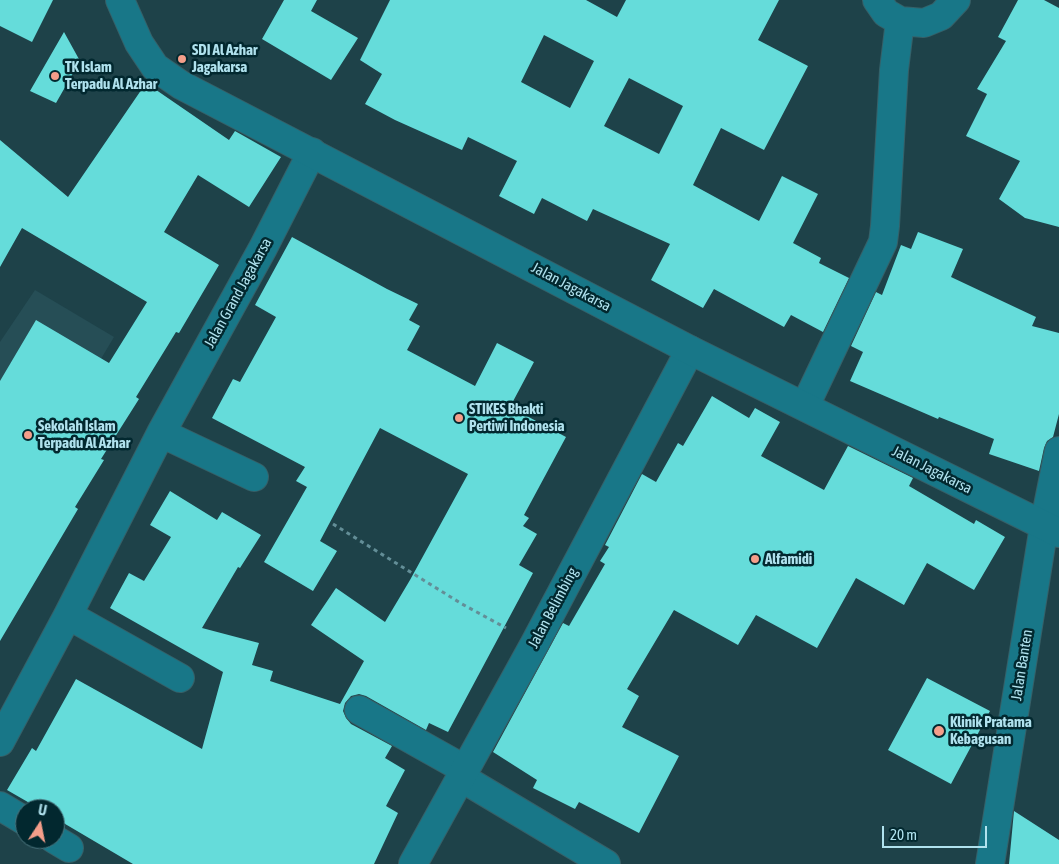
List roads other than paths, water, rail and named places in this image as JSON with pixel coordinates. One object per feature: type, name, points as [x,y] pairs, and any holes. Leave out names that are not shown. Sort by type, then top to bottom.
[{"type":"street","name":"Jalan Jagakarsa","points":[[120,0],[139,43],[155,67],[181,85],[690,350],[1052,530]]},
{"type":"street","points":[[877,0],[886,13],[900,21],[924,23],[941,16],[956,0]]},
{"type":"street","points":[[805,406],[883,242],[894,70],[900,21]]},
{"type":"street","name":"Jalan Grand Jagakarsa","points":[[0,742],[68,615],[161,433],[263,248],[312,152]]},
{"type":"street","name":"Jalan Belimbing","points":[[413,864],[535,643],[690,350]]},
{"type":"street","points":[[161,433],[254,476]]},
{"type":"street","name":"Jalan Banten","points":[[990,864],[1052,530],[1059,450]]},
{"type":"street","points":[[68,615],[180,678]]},
{"type":"street","points":[[359,710],[606,864]]},
{"type":"street","points":[[0,806],[15,815]]},
{"type":"place","name":"SDI Al Azhar Jagakarsa","points":[[182,59]]},
{"type":"place","name":"TK Islam Terpadu Al Azhar","points":[[55,76]]},
{"type":"place","name":"STIKES Bhakti Pertiwi Indonesia","points":[[459,418]]},
{"type":"place","name":"Sekolah Islam Terpadu Al Azhar","points":[[28,435]]},
{"type":"place","name":"Alfamidi","points":[[755,559]]},
{"type":"place","name":"Klinik Pratama Kebagusan","points":[[939,731]]}]
